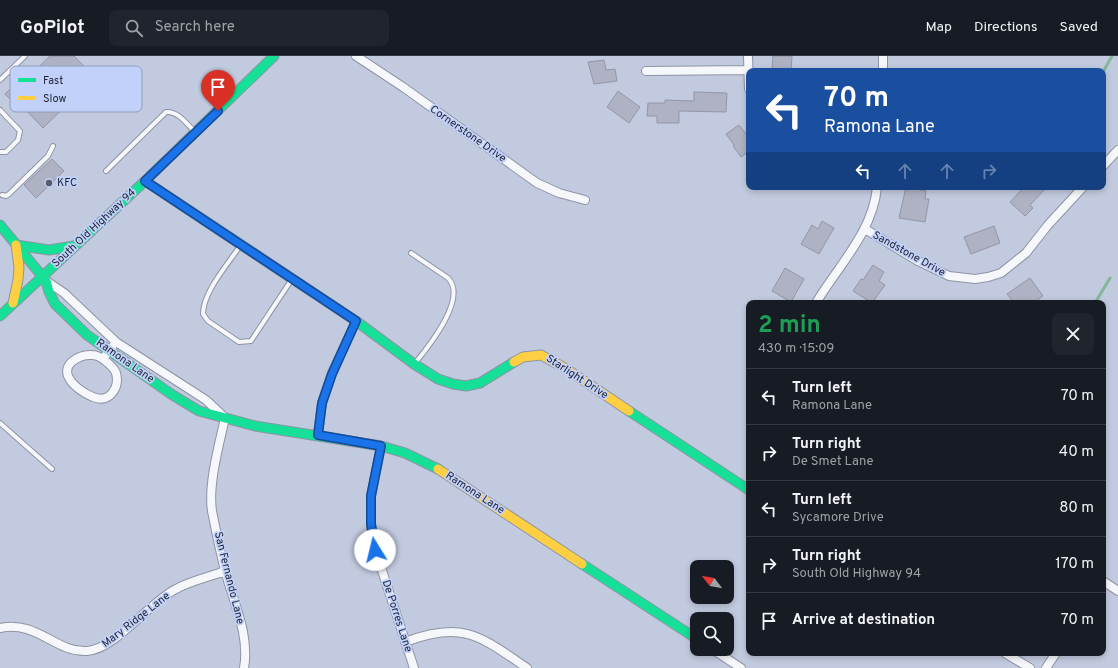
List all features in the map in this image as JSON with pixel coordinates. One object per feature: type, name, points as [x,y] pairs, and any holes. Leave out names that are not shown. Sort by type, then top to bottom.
[{"type":"street","name":"South Old Highway 94","points":[[0,316],[13,303],[44,278],[74,246],[145,181],[274,56]]},
{"type":"street","name":"Cornerstone Drive","points":[[356,56],[403,87],[537,183],[559,193],[585,200]]},
{"type":"street","points":[[748,56],[749,68]]},
{"type":"street","points":[[883,56],[883,68]]},
{"type":"street","points":[[646,72],[746,70]]},
{"type":"street","points":[[1106,163],[1118,150]]},
{"type":"street","name":"Starlight Drive","points":[[145,181],[356,321],[414,364],[438,379],[453,384],[466,386],[480,383],[523,357],[542,355],[566,368],[646,423],[746,488]]},
{"type":"street","points":[[818,300],[865,230],[872,211],[876,190]]},
{"type":"street","name":"Sandstone Drive","points":[[865,230],[918,261],[949,276],[975,279],[1001,273],[1026,253],[1048,225],[1080,190]]},
{"type":"street","points":[[0,225],[44,278]]},
{"type":"street","points":[[16,245],[49,250],[74,246]]},
{"type":"street","points":[[13,303],[19,267],[16,245]]},
{"type":"street","name":"Ramona Lane","points":[[44,278],[60,290],[116,342],[206,400],[225,418]]},
{"type":"street","name":"Ramona Lane","points":[[44,278],[55,304],[87,335],[199,411],[255,426],[381,446],[405,453],[434,466],[690,634]]},
{"type":"street","points":[[318,435],[322,403],[332,374],[356,321]]},
{"type":"street","points":[[103,359],[116,342]]},
{"type":"street","points":[[91,355],[103,359],[113,367],[116,372],[116,381],[115,390],[110,397],[103,399],[91,396],[73,383],[68,378],[67,371],[69,364],[79,357],[91,355]]},
{"type":"street","points":[[172,394],[179,383]]},
{"type":"street","name":"San Fernando Lane","points":[[225,418],[212,487],[212,509],[225,571],[242,625],[244,668]]},
{"type":"street","name":"De Porres Lane","points":[[381,446],[371,496],[371,524],[375,550],[414,668]]},
{"type":"street","name":"Mary Ridge Lane","points":[[0,628],[11,626],[24,627],[71,648],[86,651],[103,647],[158,601],[176,588],[225,571]]},
{"type":"street","points":[[1106,583],[1118,591]]},
{"type":"street","points":[[405,642],[445,631],[468,633],[481,639],[527,668]]},
{"type":"street","points":[[723,656],[741,668]]},
{"type":"street","points":[[1010,656],[1030,668]]},
{"type":"street","points":[[1046,668],[1054,656]]},
{"type":"lane","points":[[15,66],[25,56]]},
{"type":"lane","points":[[0,80],[10,70]]},
{"type":"lane","points":[[0,110],[20,132],[18,140],[6,152],[0,152]]},
{"type":"lane","points":[[106,171],[166,112],[172,112],[178,115],[195,132]]},
{"type":"lane","points":[[2,195],[6,196],[9,194],[43,162],[53,146]]},
{"type":"lane","points":[[241,245],[213,285],[203,306],[203,314],[208,321],[239,342],[251,341],[292,279]]},
{"type":"lane","points":[[411,253],[448,278],[454,287],[450,308],[435,338],[414,364]]},
{"type":"lane","points":[[0,424],[52,469]]},
{"type":"building","points":[[50,56],[74,56],[84,66],[40,66]]},
{"type":"building","points":[[773,56],[792,56],[791,68],[772,68]]},
{"type":"building","points":[[604,60],[606,70],[615,69],[617,81],[594,84],[588,62]]},
{"type":"building","points":[[10,89],[10,99],[5,94]]},
{"type":"building","points":[[618,91],[640,107],[629,123],[607,107]]},
{"type":"building","points":[[694,92],[727,93],[726,112],[679,111],[679,123],[657,123],[657,116],[647,116],[648,103],[665,103],[665,100],[694,101]]},
{"type":"building","points":[[28,112],[59,112],[43,128]]},
{"type":"building","points":[[739,125],[746,134],[746,153],[741,157],[726,134]]},
{"type":"building","points":[[52,159],[64,171],[36,198],[24,185]]},
{"type":"building","points":[[905,190],[926,191],[925,199],[929,199],[925,222],[899,218]]},
{"type":"building","points":[[1021,190],[1044,190],[1030,205],[1033,208],[1025,216],[1010,202]]},
{"type":"building","points":[[822,221],[834,228],[819,254],[801,244],[812,225],[818,229]]},
{"type":"building","points":[[994,226],[1000,243],[971,254],[964,237]]},
{"type":"building","points":[[873,265],[884,272],[879,281],[885,285],[874,300],[867,300],[853,291],[861,279],[863,280]]},
{"type":"building","points":[[785,268],[804,279],[792,300],[788,300],[772,291]]},
{"type":"building","points":[[1030,278],[1043,296],[1037,300],[1012,300],[1007,294]]},
{"type":"waterway","points":[[1105,68],[1112,56]]},
{"type":"waterway","points":[[1097,300],[1110,278]]},
{"type":"traffic: fast","points":[[0,316],[145,181],[274,56]]},
{"type":"traffic: fast","points":[[145,181],[356,321],[414,364],[438,379],[453,384],[466,386],[480,383],[514,362]]},
{"type":"traffic: fast","points":[[0,225],[42,276]]},
{"type":"traffic: fast","points":[[16,245],[49,250],[74,246]]},
{"type":"traffic: fast","points":[[46,281],[49,292],[55,304],[87,335],[171,394],[199,411],[255,426],[381,446],[405,453],[438,469]]},
{"type":"traffic: fast","points":[[629,411],[746,488]]},
{"type":"traffic: fast","points":[[582,564],[690,634]]},
{"type":"traffic: slow","points":[[13,303],[19,267],[16,245]]},
{"type":"traffic: slow","points":[[514,362],[523,357],[541,355],[565,368],[629,411]]},
{"type":"traffic: slow","points":[[438,469],[582,564]]},
{"type":"place","name":"KFC","points":[[49,183]]},
{"type":"route","points":[[218,111],[145,181],[356,321],[332,374],[322,403],[318,435],[381,446],[371,496],[371,524],[375,550]]}]
